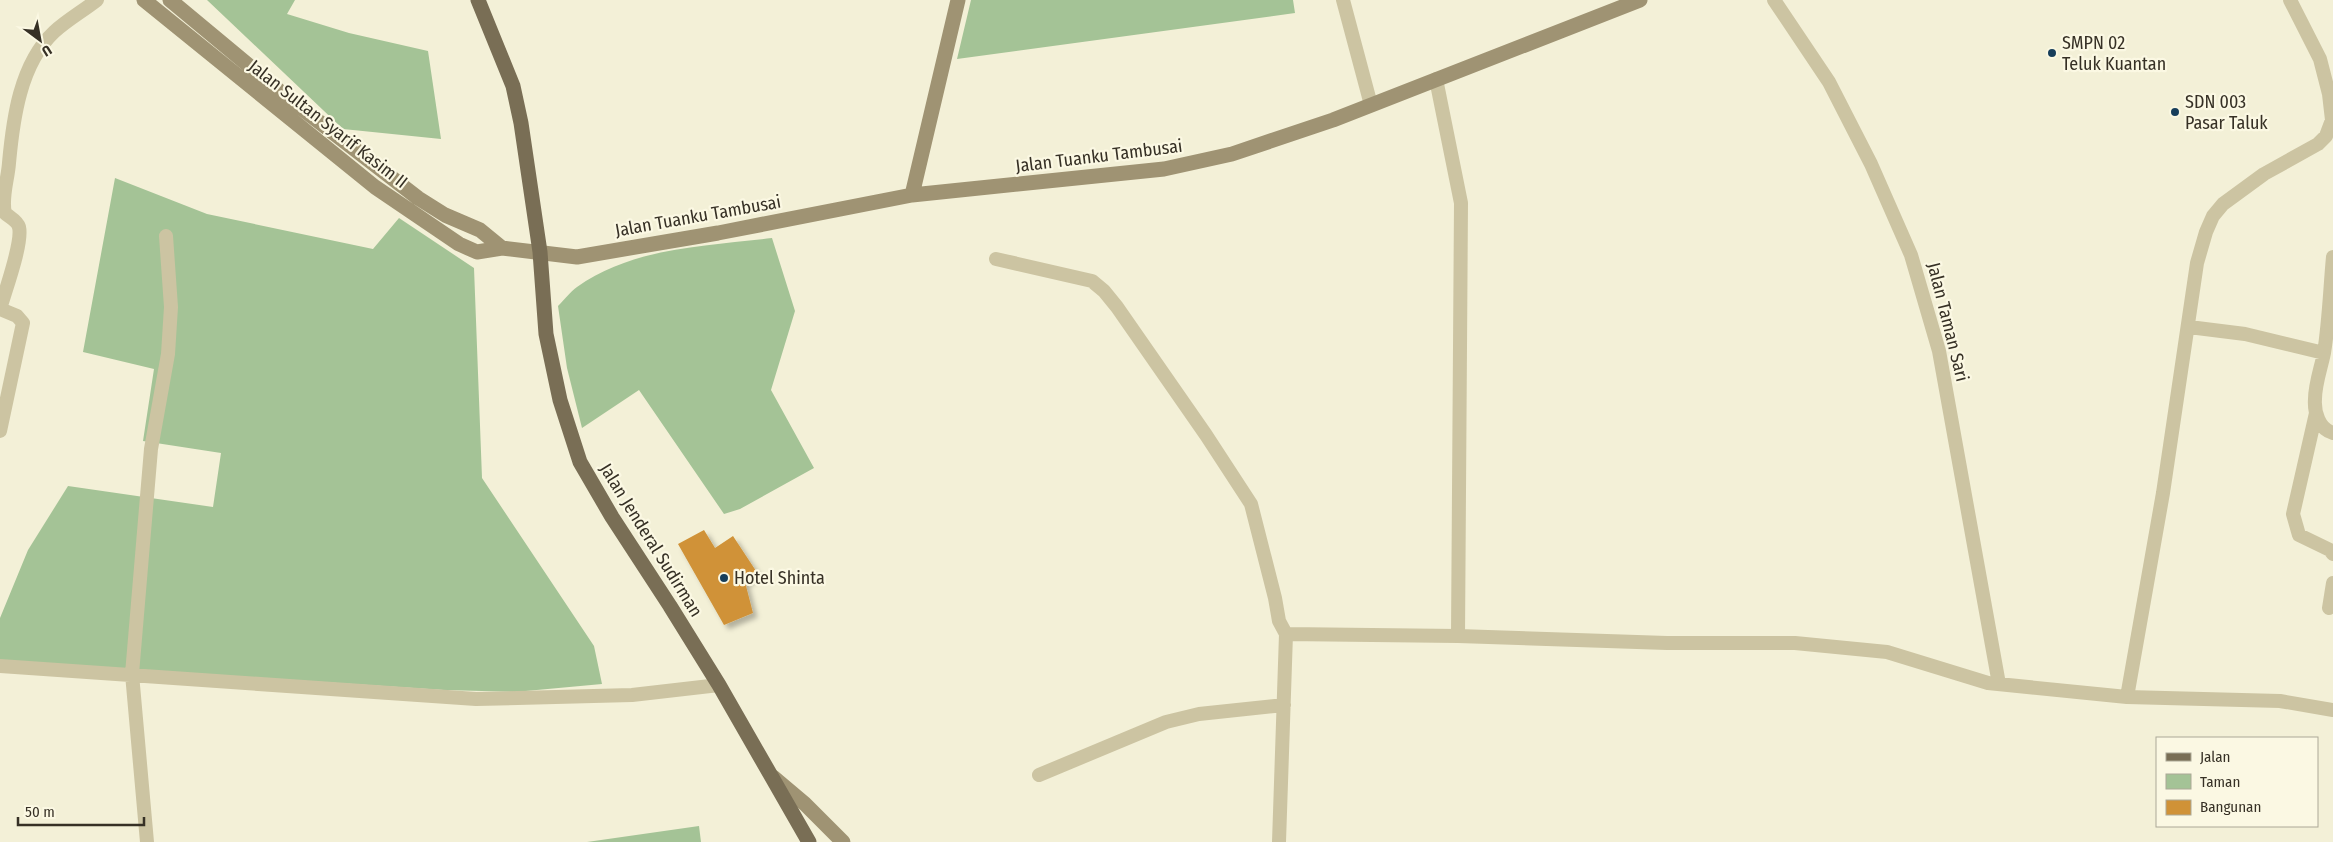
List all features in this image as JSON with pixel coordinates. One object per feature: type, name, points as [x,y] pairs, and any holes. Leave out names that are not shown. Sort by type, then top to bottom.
[{"type":"main road","name":"Jalan Sultan Syarif Kasim II","points":[[144,0],[367,181],[416,217],[459,244],[477,252],[502,248],[540,252]]},
{"type":"main road","name":"Jalan Sultan Syarif Kasim II","points":[[170,0],[283,94],[418,198],[445,215],[480,230],[502,248]]},
{"type":"main road","name":"Jalan Jenderal Sudirman","points":[[478,0],[513,86],[521,123],[540,252],[546,334],[560,400],[580,462],[612,517],[719,685],[809,842]]},
{"type":"main road","points":[[912,195],[958,0]]},
{"type":"main road","name":"Jalan Tuanku Tambusai","points":[[540,252],[576,257],[718,233],[912,195],[1164,170],[1232,154],[1333,120],[1640,0]]},
{"type":"main road","points":[[773,777],[805,804],[843,842]]},
{"type":"street","points":[[0,431],[23,323],[17,316],[0,309],[19,241],[19,228],[15,220],[5,213],[4,200],[12,128],[27,72],[44,44],[55,32],[97,0]]},
{"type":"street","points":[[1343,0],[1371,105]]},
{"type":"street","name":"Jalan Taman Sari","points":[[1774,0],[1829,82],[1871,164],[1911,255],[1939,351],[1999,684]]},
{"type":"street","points":[[2127,697],[2198,263],[2206,232],[2213,216],[2223,204],[2264,174],[2318,144],[2326,136],[2332,122],[2329,94],[2320,59],[2290,0]]},
{"type":"street","points":[[1436,79],[1461,204],[1458,636]]},
{"type":"street","points":[[147,842],[132,674],[151,449],[168,354],[171,307],[166,236]]},
{"type":"street","points":[[2333,258],[2324,353],[2315,398],[2316,413],[2293,514],[2299,536],[2333,554]]},
{"type":"street","points":[[996,259],[1044,268],[1092,281],[1104,291],[1206,435],[1251,504],[1275,598],[1278,621],[1286,634],[1279,842]]},
{"type":"street","points":[[2189,327],[2245,334],[2324,353]]},
{"type":"street","points":[[2316,413],[2324,429],[2333,433]]},
{"type":"street","points":[[2330,608],[2333,583]]},
{"type":"street","points":[[1286,634],[1458,636],[1668,643],[1795,643],[1887,652],[1988,683],[2127,697],[2280,701],[2333,710]]},
{"type":"street","points":[[0,666],[476,699],[632,695],[719,685]]},
{"type":"street","points":[[1039,775],[1166,722],[1199,714],[1284,704]]},
{"type":"green space","points":[[207,0],[295,0],[287,14],[349,33],[428,51],[441,139],[343,129]]},
{"type":"green space","points":[[971,0],[1293,0],[1295,13],[957,59]]},
{"type":"green space","points":[[115,178],[207,214],[373,249],[399,218],[474,268],[482,478],[594,646],[602,684],[515,692],[444,690],[0,661],[0,618],[28,550],[68,486],[213,507],[221,453],[143,441],[154,369],[83,352]]},
{"type":"green space","points":[[772,238],[795,311],[771,390],[814,468],[740,509],[724,514],[639,390],[582,428],[567,368],[558,306],[577,287],[599,274],[646,256],[697,246]]},
{"type":"green space","points":[[699,826],[701,842],[587,842]]},
{"type":"building","name":"Hotel Shinta","points":[[704,530],[715,548],[733,536],[758,574],[745,582],[753,613],[724,625],[678,544]]},
{"type":"place","name":"SMPN 02 Teluk Kuantan","points":[[2052,53]]},
{"type":"place","name":"SDN 003 Pasar Taluk","points":[[2175,112]]},
{"type":"place","name":"Hotel Shinta","points":[[724,578]]}]
